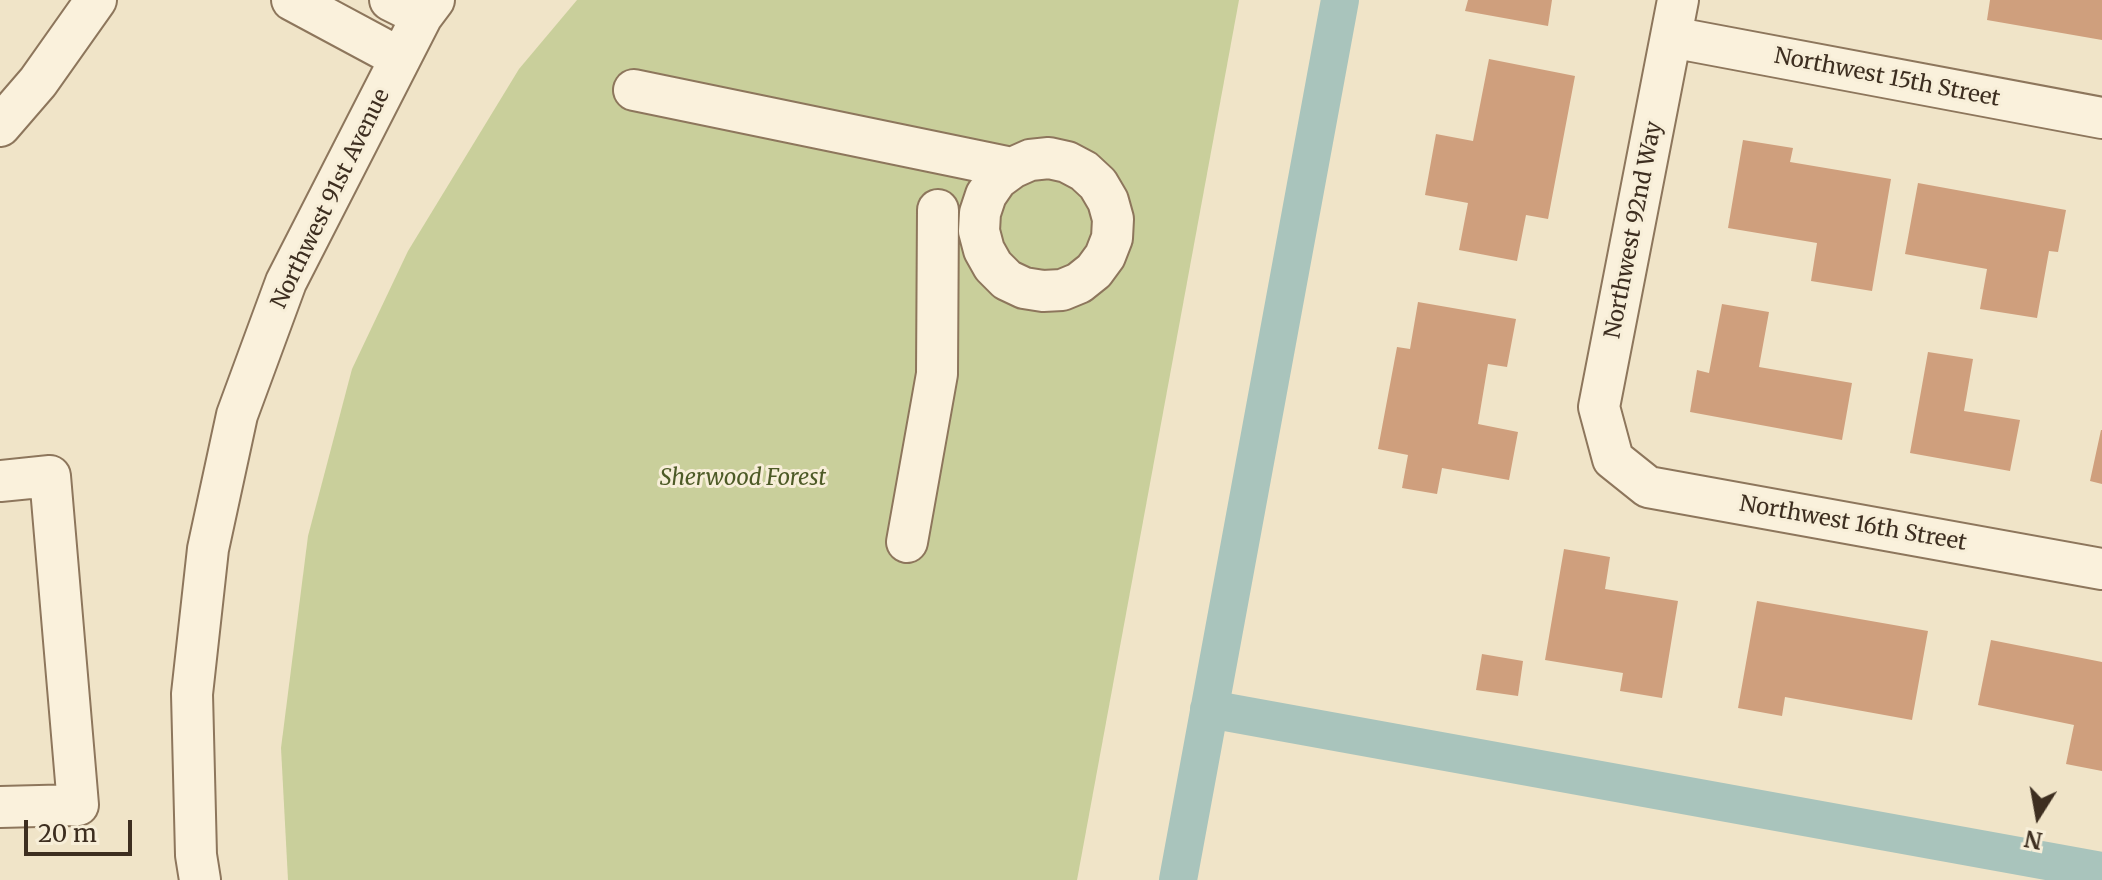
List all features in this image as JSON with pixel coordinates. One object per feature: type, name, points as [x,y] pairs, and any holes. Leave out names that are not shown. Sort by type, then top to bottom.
[{"type":"street","points":[[0,126],[38,82],[96,0]]},
{"type":"street","points":[[292,0],[400,58]]},
{"type":"street","name":"Northwest 91st Avenue","points":[[200,880],[196,855],[192,694],[208,549],[237,415],[286,282],[400,58],[415,5]]},
{"type":"street","name":"Northwest 15th Street","points":[[1675,18],[2102,118]]},
{"type":"street","name":"Northwest 92nd Way","points":[[1613,459],[1599,407],[1675,18]]},
{"type":"street","points":[[634,90],[1012,168]]},
{"type":"street","points":[[1049,158],[1067,162],[1084,171],[1098,184],[1108,201],[1113,219],[1109,247],[1094,271],[1079,283],[1062,290],[1024,288],[1007,280],[993,266],[984,250],[979,231],[983,204],[997,179],[1012,168],[1030,160],[1049,158]]},
{"type":"street","points":[[907,542],[937,374],[937,299],[925,206],[984,250]]},
{"type":"street","points":[[937,299],[967,263],[984,250]]},
{"type":"street","name":"Northwest 16th Street","points":[[1613,459],[1648,487],[2102,569]]},
{"type":"street","points":[[0,481],[50,476],[78,805],[0,807]]},
{"type":"green space","name":"Sherwood Forest","points":[[577,0],[1239,0],[1077,880],[288,880],[281,748],[308,536],[352,369],[408,251],[519,69]]},
{"type":"building","points":[[1468,0],[1552,0],[1548,26],[1465,11]]},
{"type":"building","points":[[1990,0],[2102,0],[2102,40],[1987,20]]},
{"type":"building","points":[[1489,59],[1575,76],[1548,219],[1526,215],[1517,261],[1459,250],[1468,203],[1425,195],[1436,134],[1473,141]]},
{"type":"building","points":[[1743,140],[1793,148],[1790,162],[1891,179],[1872,291],[1811,281],[1817,243],[1728,228]]},
{"type":"building","points":[[1918,183],[2066,210],[2058,252],[2049,251],[2037,318],[1980,309],[1987,269],[1905,254]]},
{"type":"building","points":[[1418,302],[1516,319],[1507,367],[1488,364],[1478,424],[1518,432],[1509,480],[1442,468],[1437,494],[1402,488],[1408,455],[1378,449],[1397,347],[1410,349]]},
{"type":"building","points":[[1722,304],[1769,312],[1759,367],[1852,383],[1842,440],[1690,412],[1697,370],[1709,373]]},
{"type":"building","points":[[1928,352],[1973,359],[1964,411],[2020,420],[2010,471],[1910,453]]},
{"type":"building","points":[[2102,430],[2102,484],[2090,481]]},
{"type":"building","points":[[1564,549],[1610,557],[1605,589],[1678,601],[1662,698],[1620,691],[1623,673],[1545,660]]},
{"type":"building","points":[[1757,601],[1928,631],[1912,720],[1785,697],[1782,716],[1738,708]]},
{"type":"building","points":[[1991,640],[2102,662],[2102,771],[2066,764],[2074,725],[1978,705]]},
{"type":"building","points":[[1482,654],[1523,661],[1518,696],[1476,690]]},
{"type":"waterway","points":[[1178,880],[1340,0]]},
{"type":"waterway","points":[[1209,709],[2102,871]]}]
